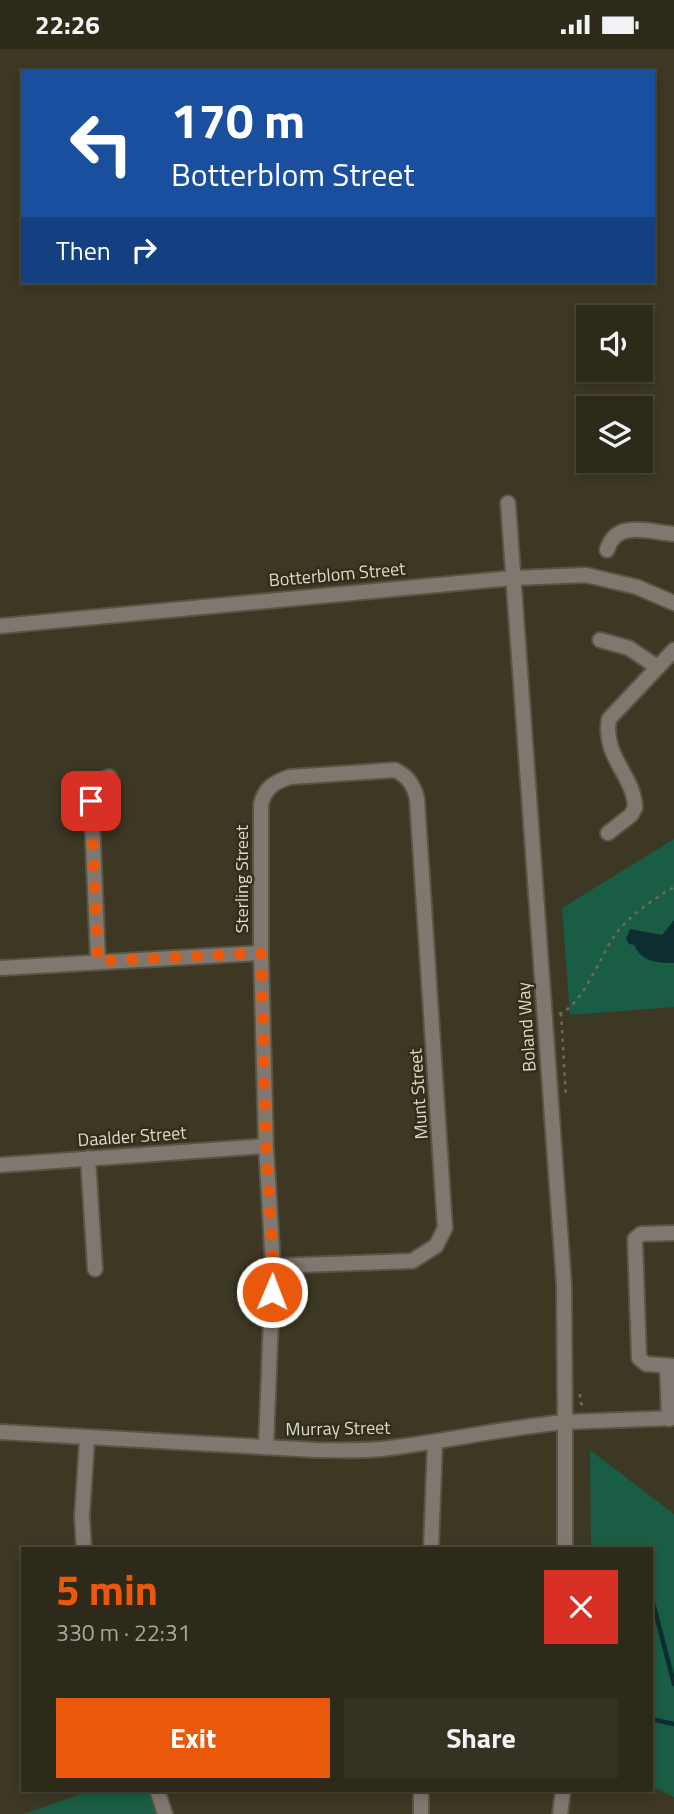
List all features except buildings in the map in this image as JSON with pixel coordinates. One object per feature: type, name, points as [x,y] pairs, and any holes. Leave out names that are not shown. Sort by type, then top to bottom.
[{"type":"street","name":"Boland Way","points":[[508,503],[564,1285],[565,1547]]},
{"type":"street","points":[[607,550],[610,538],[617,533],[630,530],[674,534]]},
{"type":"street","name":"Botterblom Street","points":[[0,625],[513,578],[586,575],[637,587],[674,603]]},
{"type":"street","points":[[600,640],[629,648],[657,667]]},
{"type":"street","points":[[608,832],[635,809],[632,795],[610,749],[607,729],[609,719],[674,650]]},
{"type":"street","name":"Sterling Street","points":[[266,1447],[273,1266],[266,1146],[261,953],[261,804],[267,790],[290,777],[384,769],[395,770],[404,775]]},
{"type":"street","name":"Munt Street","points":[[273,1266],[412,1261],[436,1246],[444,1228],[446,1216],[417,799],[415,790],[404,775]]},
{"type":"street","points":[[98,961],[91,794],[98,782],[109,778]]},
{"type":"street","points":[[0,968],[261,953]]},
{"type":"street","name":"Daalder Street","points":[[0,1165],[266,1146]]},
{"type":"street","points":[[88,1159],[95,1269]]},
{"type":"street","points":[[672,1418],[670,1366],[646,1364],[639,1358],[635,1239],[641,1234],[674,1233]]},
{"type":"street","name":"Murray Street","points":[[0,1432],[87,1439],[363,1450],[435,1442],[521,1426],[672,1418]]},
{"type":"street","points":[[84,1547],[82,1517],[87,1439]]},
{"type":"street","points":[[431,1547],[435,1442]]},
{"type":"street","points":[[158,1792],[165,1814]]},
{"type":"street","points":[[421,1792],[421,1814]]},
{"type":"street","points":[[560,1814],[563,1792]]},
{"type":"path","points":[[545,1017],[572,1008],[617,933],[646,904],[674,887]]},
{"type":"path","points":[[561,1013],[566,1106]]},
{"type":"path","points":[[580,1388],[580,1402],[584,1408]]},
{"type":"green space","points":[[674,839],[674,1007],[570,1015],[562,908]]},
{"type":"green space","points":[[590,1450],[674,1514],[674,1797],[653,1787],[653,1547],[591,1547]]},
{"type":"green space","points":[[86,1792],[149,1792],[156,1814],[24,1814]]},
{"type":"water","points":[[674,920],[674,963],[656,962],[646,958],[626,939],[630,929],[662,935]]},
{"type":"waterway","points":[[653,1603],[674,1684]]},
{"type":"waterway","points":[[653,1719],[674,1724]]},
{"type":"route","points":[[91,801],[98,961],[261,953],[272,1292]]}]
